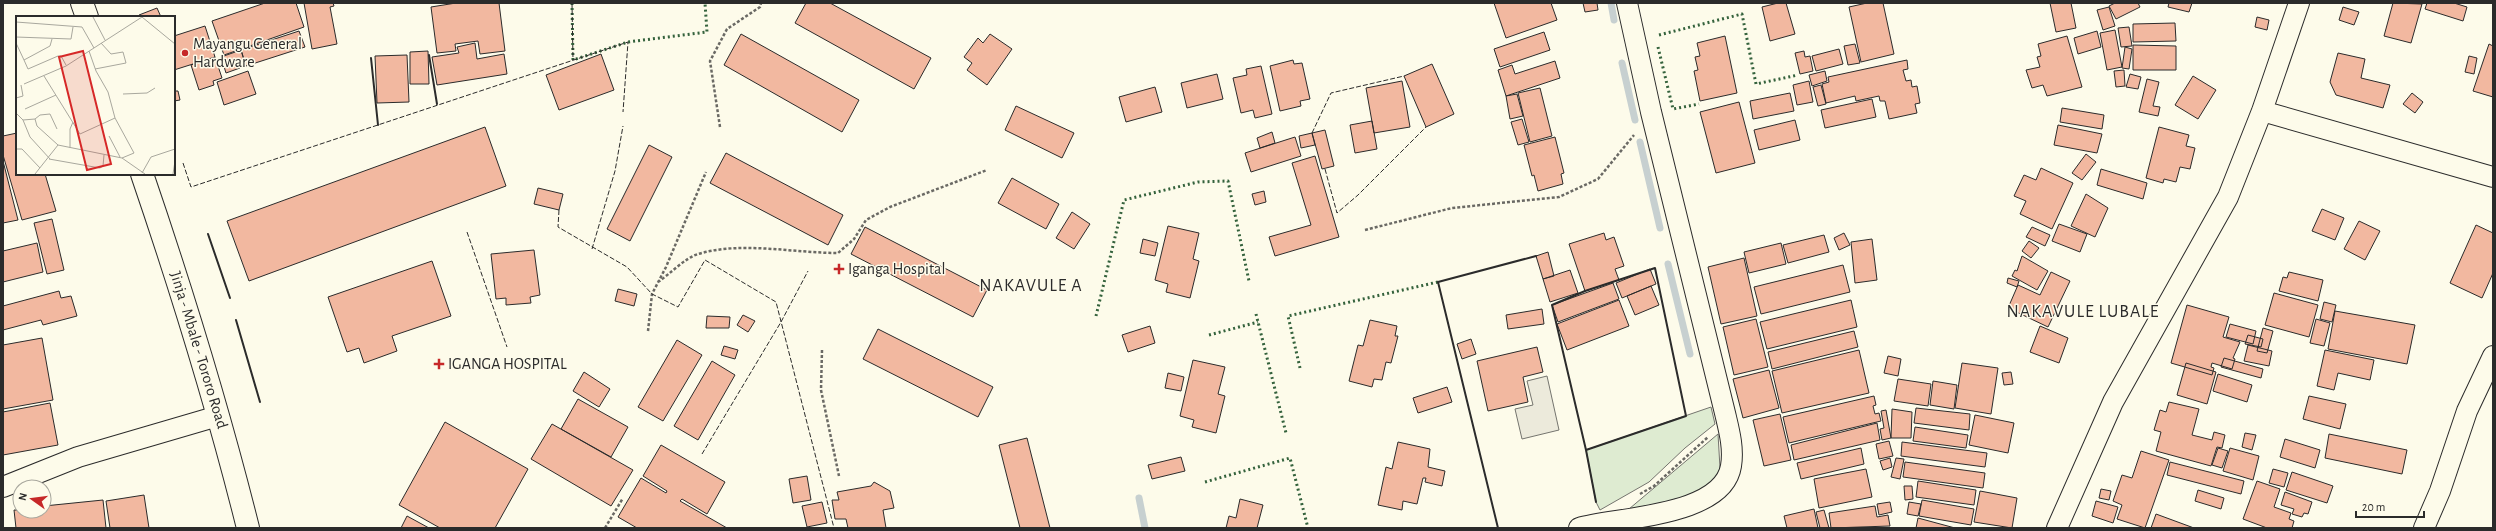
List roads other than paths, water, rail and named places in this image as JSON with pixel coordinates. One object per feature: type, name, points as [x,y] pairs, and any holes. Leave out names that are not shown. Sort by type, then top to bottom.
[{"type":"main road","points":[[82,3],[87,16]]},
{"type":"main road","name":"Jinja - Mbale - Tororo Road","points":[[142,175],[186,303],[248,528]]},
{"type":"street","points":[[1579,528],[1620,522],[1696,504],[1712,496],[1724,481],[1731,468],[1732,449],[1725,412],[1651,112],[1627,3]]},
{"type":"street","points":[[2057,528],[2113,402],[2228,197],[2262,111],[2299,3]]},
{"type":"street","points":[[2262,111],[2493,177]]},
{"type":"street","points":[[2424,528],[2440,491],[2467,411],[2493,356]]},
{"type":"street","points":[[3,487],[78,458],[218,416]]},
{"type":"waterway","points":[[1611,3],[1614,20]]},
{"type":"waterway","points":[[1622,63],[1635,120]]},
{"type":"waterway","points":[[1640,142],[1660,228]]},
{"type":"waterway","points":[[1668,264],[1690,354]]},
{"type":"waterway","points":[[1139,498],[1145,528]]},
{"type":"place","name":"Mayangu General Hardware","points":[[185,53]]},
{"type":"place","name":"Iganga Hospital","points":[[839,269]]},
{"type":"place","name":"IGANGA HOSPITAL","points":[[439,364]]},
{"type":"district","name":"NAKAVULE A","points":[[1031,286]]},
{"type":"district","name":"NAKAVULE LUBALE","points":[[2083,312]]}]
